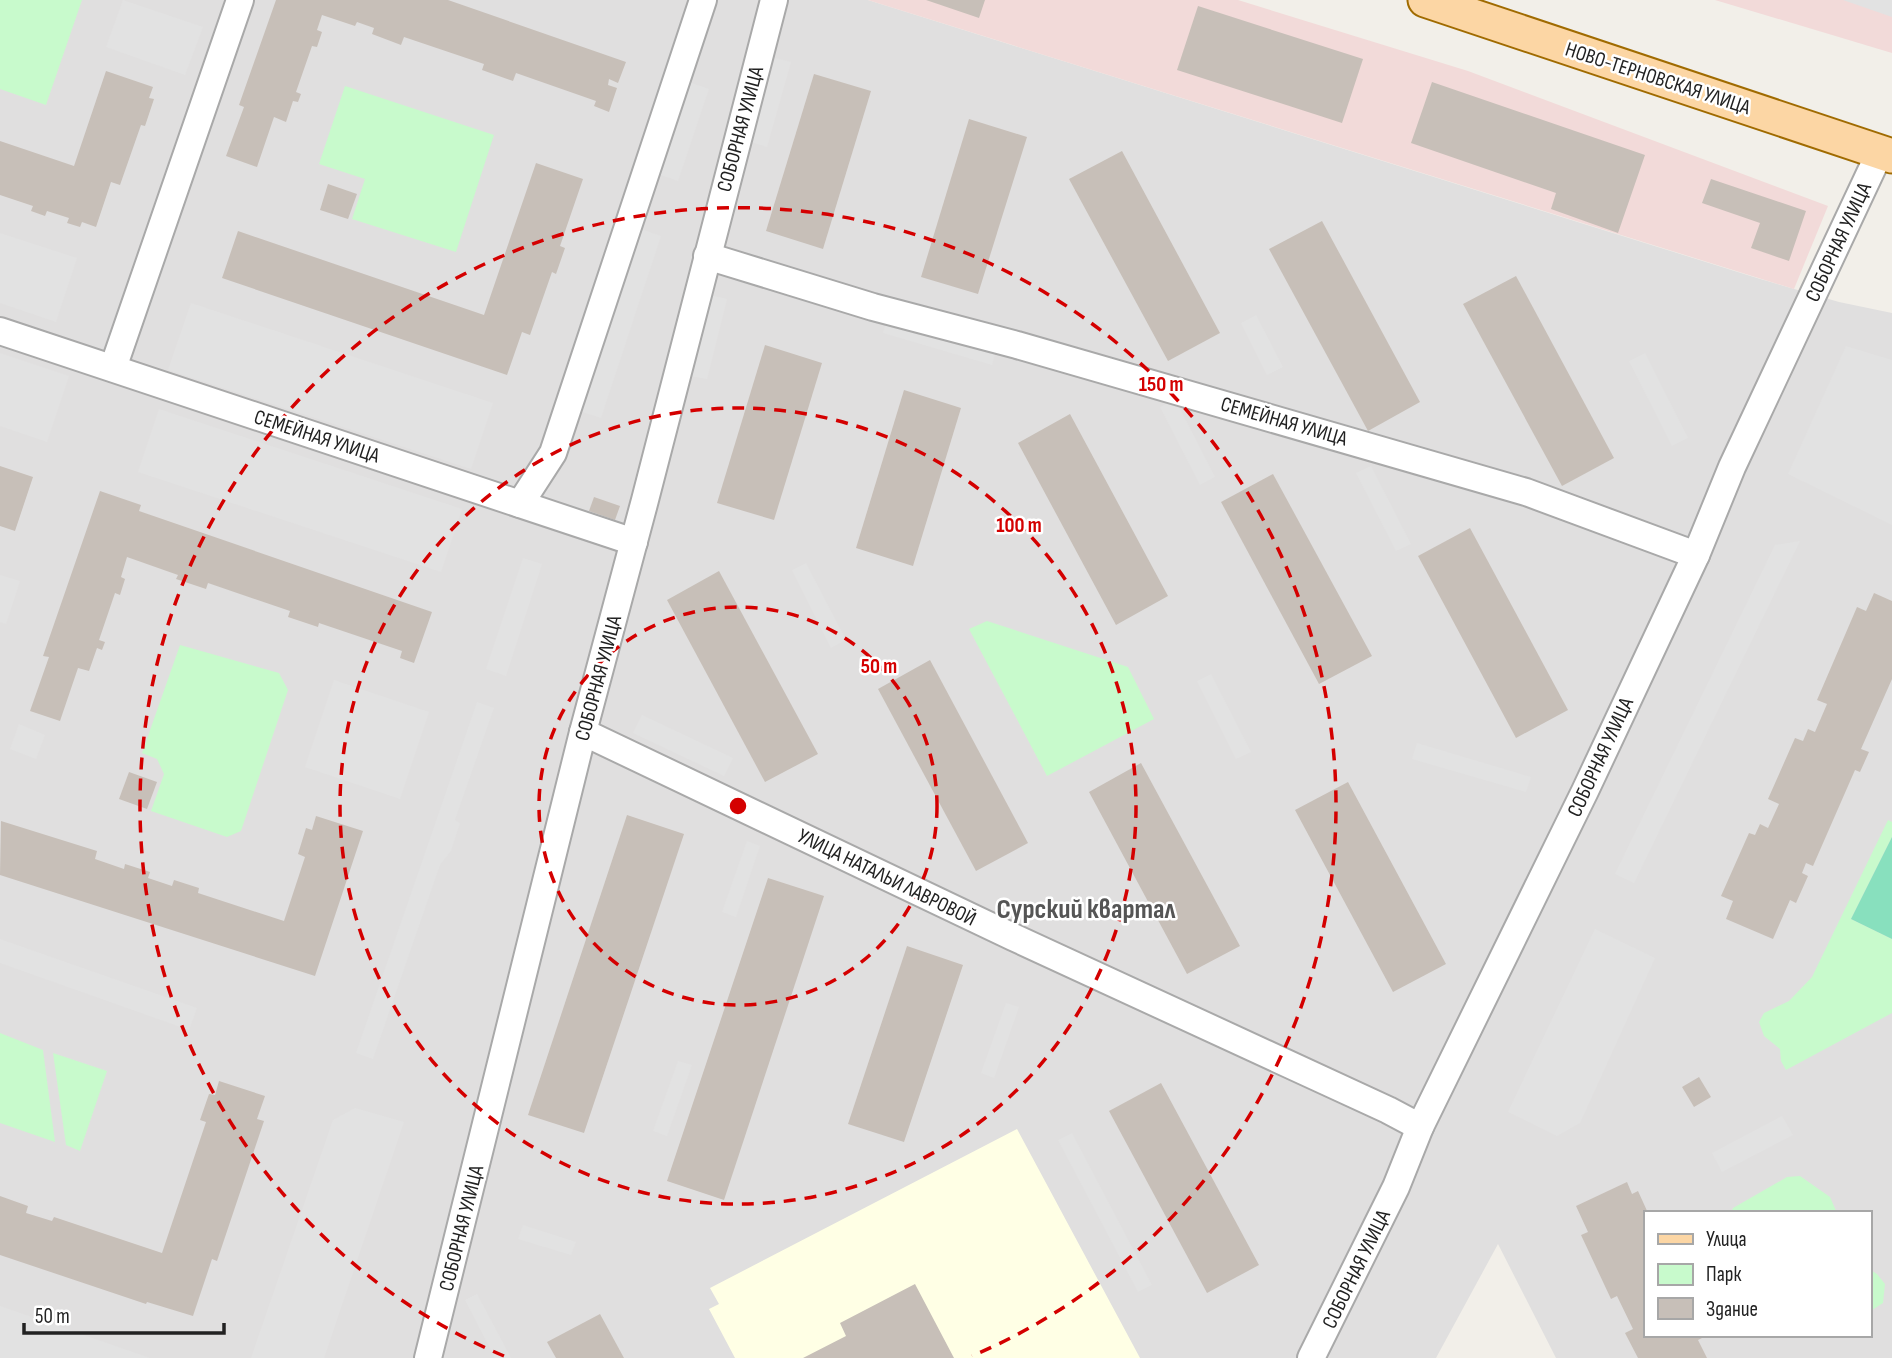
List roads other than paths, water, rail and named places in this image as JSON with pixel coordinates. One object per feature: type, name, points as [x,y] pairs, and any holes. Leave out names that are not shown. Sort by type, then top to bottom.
[{"type":"main road","name":"НОВО-ТЕРНОВСКАЯ УЛИЦА","points":[[1425,0],[1886,154]]},
{"type":"street","points":[[113,368],[240,0]]},
{"type":"street","points":[[520,504],[553,453],[702,0]]},
{"type":"street","name":"СОБОРНАЯ УЛИЦА","points":[[428,1358],[583,732],[774,0]]},
{"type":"street","name":"СОБОРНАЯ УЛИЦА","points":[[1311,1358],[1396,1187],[1420,1127],[1585,791],[1696,555],[1732,467],[1886,154]]},
{"type":"street","name":"СЕМЕЙНАЯ УЛИЦА","points":[[707,256],[873,307],[1017,345],[1526,492],[1696,555]]},
{"type":"street","name":"СЕМЕЙНАЯ УЛИЦА","points":[[0,331],[634,542]]},
{"type":"street","name":"УЛИЦА НАТАЛЬИ ЛАВРОВОЙ","points":[[583,732],[1420,1127]]},
{"type":"district","name":"Сурский квартал","points":[[1086,908]]}]
